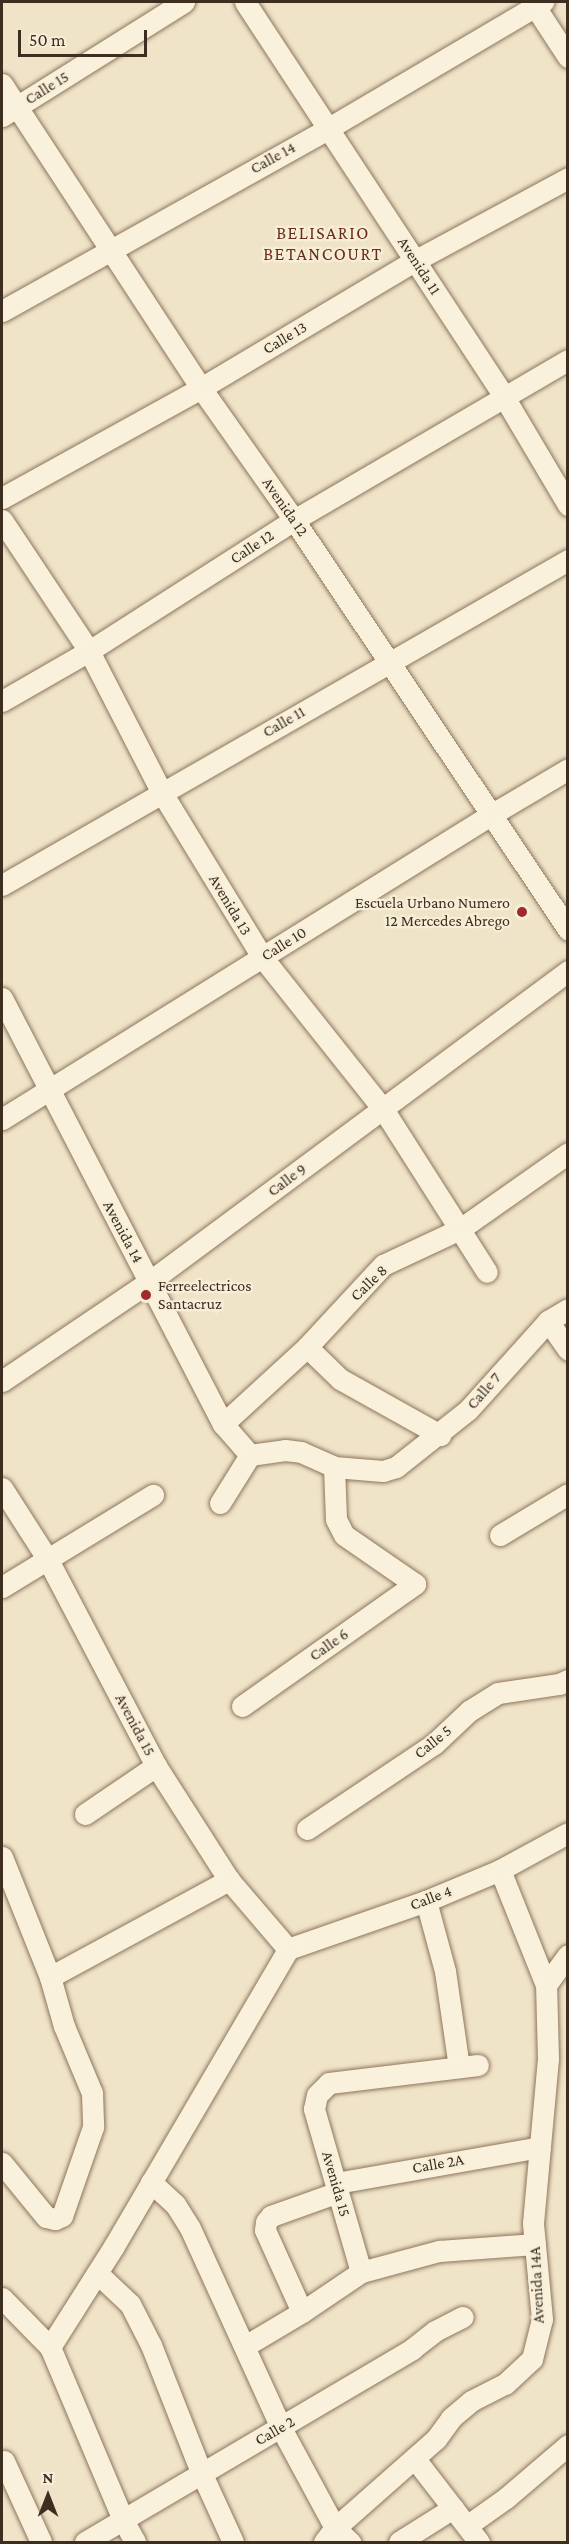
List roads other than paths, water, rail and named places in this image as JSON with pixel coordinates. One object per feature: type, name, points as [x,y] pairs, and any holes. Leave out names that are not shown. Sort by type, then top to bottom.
[{"type":"street","name":"Calle 15","points":[[9,111],[184,2]]},
{"type":"street","name":"Avenida 11","points":[[245,2],[504,397],[567,505]]},
{"type":"street","name":"Calle 14","points":[[2,311],[109,249],[327,129],[537,3]]},
{"type":"street","points":[[537,3],[567,57]]},
{"type":"street","name":"Avenida 12","points":[[2,84],[9,111],[109,249],[201,388],[294,520],[567,930]]},
{"type":"street","name":"Calle 13","points":[[2,498],[201,388],[416,260],[567,178]]},
{"type":"street","name":"Calle 12","points":[[2,701],[88,651],[294,520],[567,360]]},
{"type":"street","name":"Avenida 13","points":[[2,520],[88,651],[162,793],[262,957],[383,1109],[487,1272]]},
{"type":"street","name":"Calle 11","points":[[2,885],[567,560]]},
{"type":"street","name":"Calle 10","points":[[2,1119],[489,816],[567,770]]},
{"type":"street","name":"Calle 9","points":[[2,1381],[150,1282],[567,971]]},
{"type":"street","name":"Avenida 14","points":[[2,998],[223,1424],[250,1455]]},
{"type":"street","name":"Calle 8","points":[[223,1424],[307,1347],[383,1266],[460,1229],[567,1153]]},
{"type":"street","name":"Calle 7","points":[[334,1467],[383,1471],[396,1467],[440,1435],[468,1410],[548,1321],[567,1309]]},
{"type":"street","points":[[548,1321],[567,1350]]},
{"type":"street","points":[[307,1347],[340,1379],[440,1435]]},
{"type":"street","points":[[220,1503],[250,1455],[285,1450],[301,1452],[334,1467]]},
{"type":"street","name":"Calle 6","points":[[242,1706],[415,1584],[344,1535],[336,1519],[334,1467]]},
{"type":"street","name":"Avenida 15","points":[[2,1488],[48,1560],[156,1766],[229,1880],[288,1949]]},
{"type":"street","points":[[500,1535],[567,1494]]},
{"type":"street","points":[[2,1587],[153,1495]]},
{"type":"street","name":"Calle 5","points":[[307,1829],[434,1744],[469,1711],[498,1693],[558,1684],[567,1680]]},
{"type":"street","points":[[85,1814],[156,1766]]},
{"type":"street","name":"Calle 4","points":[[288,1949],[426,1901],[500,1870],[567,1833]]},
{"type":"street","points":[[2,1857],[50,1977],[64,2026],[92,2092],[93,2127],[62,2216],[55,2219],[46,2217],[2,2163]]},
{"type":"street","points":[[500,1870],[546,1985]]},
{"type":"street","points":[[50,1977],[229,1880]]},
{"type":"street","name":"Avenida 15","points":[[361,2272],[314,2109],[317,2095],[329,2083],[469,2066],[426,1901]]},
{"type":"street","points":[[50,2347],[97,2273],[288,1949]]},
{"type":"street","points":[[546,1985],[567,1955]]},
{"type":"street","name":"Avenida 14A","points":[[336,2538],[436,2439],[451,2418],[471,2401],[505,2384],[532,2360],[542,2319],[533,2223],[548,2059],[546,1985]]},
{"type":"street","name":"Calle 2A","points":[[302,2312],[265,2230],[266,2222],[271,2216],[337,2187],[540,2147]]},
{"type":"street","points":[[151,2182],[175,2204],[190,2228],[281,2428],[336,2538]]},
{"type":"street","points":[[245,2346],[302,2312],[361,2272],[439,2251],[535,2244]]},
{"type":"street","points":[[97,2273],[130,2304],[152,2345],[201,2472],[233,2542]]},
{"type":"street","points":[[2,2298],[50,2347],[123,2520],[135,2542]]},
{"type":"street","name":"Calle 2","points":[[85,2542],[201,2472],[281,2428],[412,2349],[435,2331],[463,2317]]},
{"type":"street","points":[[415,2459],[473,2534],[506,2498],[567,2445]]},
{"type":"street","points":[[4,2461],[41,2542]]},
{"type":"street","points":[[399,2542],[453,2508]]},
{"type":"place","name":"Escuela Urbano Numero 12 Mercedes Abrego","points":[[522,912]]},
{"type":"place","name":"Ferreelectricos Santacruz","points":[[146,1295]]},
{"type":"district","name":"BELISARIO BETANCOURT","points":[[323,244]]}]
